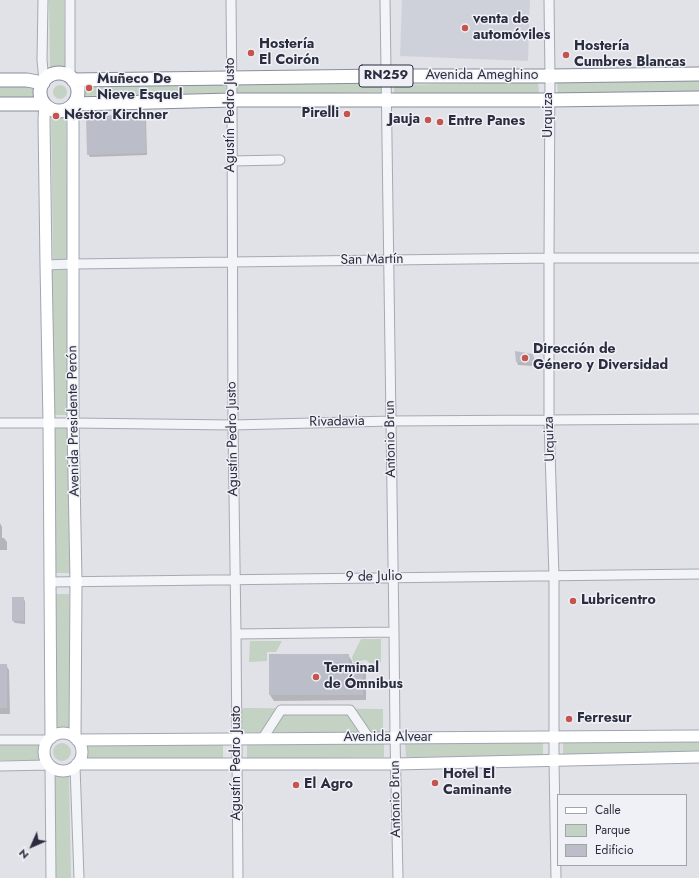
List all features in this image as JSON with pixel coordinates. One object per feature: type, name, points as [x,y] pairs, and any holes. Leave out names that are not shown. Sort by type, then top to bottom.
[{"type":"highway","name":"RN259","points":[[0,80],[27,80],[43,82],[48,76],[55,74],[61,74],[72,79]]},
{"type":"highway","name":"Avenida Ameghino","points":[[72,79],[699,74]]},
{"type":"highway","points":[[72,79],[78,90],[73,104]]},
{"type":"highway","points":[[43,82],[40,93],[44,104]]},
{"type":"highway","name":"Avenida Ameghino","points":[[73,104],[232,100],[549,100],[699,98]]},
{"type":"highway","name":"RN259","points":[[0,104],[44,104],[49,109],[61,111],[66,110],[73,104]]},
{"type":"main road","name":"Avenida Presidente Perón","points":[[44,104],[49,423],[50,739]]},
{"type":"main road","name":"Avenida Presidente Perón","points":[[73,104],[76,739]]},
{"type":"main road","points":[[65,733],[76,739],[80,745],[81,754],[76,765],[67,771],[58,770],[49,766],[44,756],[44,746],[50,739],[65,733]]},
{"type":"main road","name":"Avenida Alvear","points":[[76,739],[699,736]]},
{"type":"main road","name":"Avenida Alvear","points":[[76,765],[396,764],[699,757]]},
{"type":"street","points":[[43,0],[43,82]]},
{"type":"street","points":[[70,0],[72,79]]},
{"type":"street","name":"Agustín Pedro Justo","points":[[231,0],[232,425],[236,634],[238,878]]},
{"type":"street","name":"Antonio Brun","points":[[386,0],[398,878]]},
{"type":"street","name":"Urquiza","points":[[549,0],[549,421],[554,576],[554,760],[556,878]]},
{"type":"street","points":[[232,161],[280,160]]},
{"type":"street","name":"San Martín","points":[[46,265],[549,258],[699,258]]},
{"type":"street","name":"Rivadavia","points":[[0,423],[232,425],[391,421],[699,420]]},
{"type":"street","name":"9 de Julio","points":[[50,582],[699,574]]},
{"type":"street","points":[[236,634],[394,632]]},
{"type":"street","points":[[263,738],[281,710],[350,710],[369,738]]},
{"type":"street","points":[[0,740],[50,739]]},
{"type":"street","points":[[76,765],[79,878]]},
{"type":"street","points":[[0,766],[49,766],[51,878]]},
{"type":"shaded area","name":"venta de automóviles","points":[[402,0],[530,0],[528,61],[400,56]]},
{"type":"green space","points":[[49,0],[64,0],[65,68],[50,68]]},
{"type":"green space","points":[[699,80],[699,92],[558,95],[557,83]]},
{"type":"green space","points":[[381,81],[382,92],[237,95],[237,84]]},
{"type":"green space","points":[[226,82],[226,93],[82,96],[81,85]]},
{"type":"green space","points":[[538,82],[539,93],[394,96],[394,85]]},
{"type":"green space","points":[[36,85],[36,97],[0,97],[0,86]]},
{"type":"green space","points":[[60,85],[65,87],[67,92],[65,97],[60,99],[55,97],[53,92],[55,87]]},
{"type":"green space","points":[[51,114],[66,114],[68,259],[53,260]]},
{"type":"green space","points":[[51,270],[66,270],[69,415],[54,415]]},
{"type":"green space","points":[[54,428],[69,428],[71,573],[56,573]]},
{"type":"green space","points":[[56,594],[69,594],[71,730],[57,730]]},
{"type":"green space","points":[[361,639],[381,639],[381,662],[371,664],[366,660],[353,662],[352,657]]},
{"type":"green space","points":[[250,641],[282,641],[276,652],[267,652],[267,661],[249,662]]},
{"type":"green space","points":[[242,708],[383,709],[383,732],[242,732]]},
{"type":"green space","points":[[543,740],[543,756],[406,757],[405,742]]},
{"type":"green space","points":[[699,740],[699,755],[563,757],[563,741]]},
{"type":"green space","points":[[223,742],[223,758],[86,759],[86,744]]},
{"type":"green space","points":[[384,742],[384,757],[247,759],[247,743]]},
{"type":"green space","points":[[62,743],[68,746],[71,752],[68,758],[62,761],[56,758],[53,752],[56,746]]},
{"type":"green space","points":[[38,744],[39,760],[0,760],[0,745]]},
{"type":"green space","points":[[54,774],[69,774],[71,878],[56,878]]},
{"type":"building","points":[[145,114],[146,153],[87,155],[86,116]]},
{"type":"building","name":"Dirección de Género y Diversidad","points":[[515,351],[533,354],[534,364],[516,362]]},
{"type":"building","points":[[12,597],[24,597],[24,621],[12,621]]},
{"type":"building","name":"Terminal de Ómnibus","points":[[269,654],[349,654],[349,663],[363,663],[363,695],[269,695]]},
{"type":"building","points":[[0,664],[7,664],[7,708],[0,708]]},
{"type":"place","name":"venta de automóviles","points":[[465,28]]},
{"type":"place","name":"Hostería El Coirón","points":[[251,53]]},
{"type":"place","name":"Hostería Cumbres Blancas","points":[[566,55]]},
{"type":"place","name":"Muñeco De Nieve Esquel","points":[[89,88]]},
{"type":"place","name":"Pirelli","points":[[347,114]]},
{"type":"place","name":"Néstor Kirchner","points":[[56,116]]},
{"type":"place","name":"Jauja","points":[[428,120]]},
{"type":"place","name":"Entre Panes","points":[[440,122]]},
{"type":"place","name":"Dirección de Género y Diversidad","points":[[525,358]]},
{"type":"place","name":"Lubricentro","points":[[573,601]]},
{"type":"place","name":"Terminal de Ómnibus","points":[[316,677]]},
{"type":"place","name":"Ferresur","points":[[569,719]]},
{"type":"place","name":"Hotel El Caminante","points":[[435,783]]},
{"type":"place","name":"El Agro","points":[[296,785]]}]
